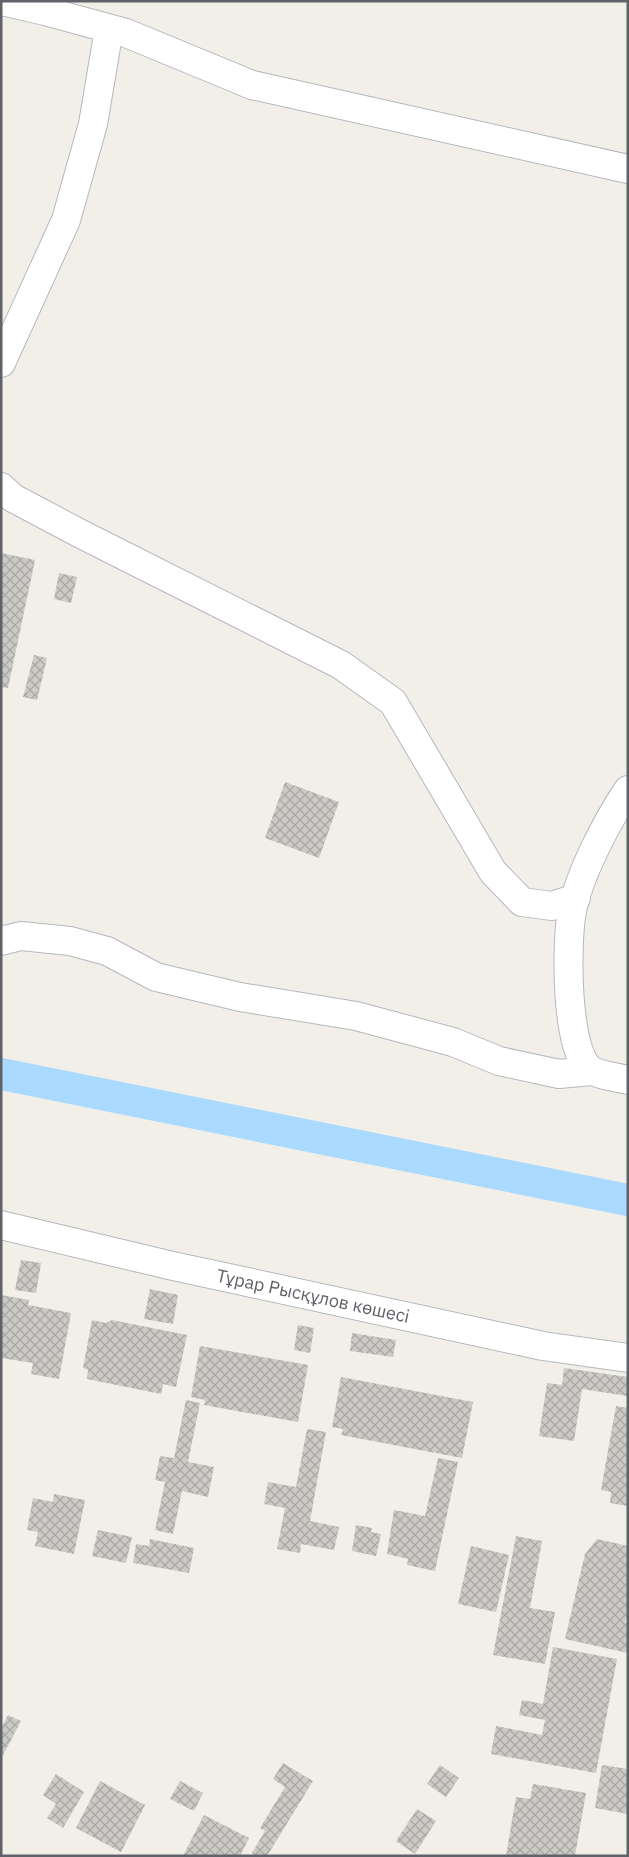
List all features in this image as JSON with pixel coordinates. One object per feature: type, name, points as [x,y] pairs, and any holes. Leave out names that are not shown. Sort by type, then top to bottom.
[{"type":"street","points":[[2,1],[126,33],[252,85],[628,169]]},
{"type":"street","points":[[1,362],[66,220],[93,124],[109,29]]},
{"type":"street","points":[[1,487],[12,498],[79,533],[341,664],[393,702],[493,872],[522,902],[552,906],[576,898]]},
{"type":"street","points":[[591,1071],[580,1059],[570,1020],[572,912],[584,872],[628,790]]},
{"type":"street","points":[[1,941],[21,936],[70,940],[107,950],[156,977],[240,997],[356,1016],[453,1042],[499,1061],[559,1074],[591,1071],[628,1080]]},
{"type":"street","name":"Тұрар Рысқұлов көшесі","points":[[1,1225],[173,1266],[543,1346],[628,1358]]},
{"type":"building","points":[[1,553],[35,560],[8,688],[1,687]]},
{"type":"building","points":[[59,573],[77,577],[71,603],[54,599]]},
{"type":"building","points":[[34,655],[47,658],[37,700],[23,697]]},
{"type":"building","points":[[285,782],[339,802],[319,858],[265,838]]},
{"type":"building","points":[[21,1260],[41,1263],[36,1293],[15,1290]]},
{"type":"building","points":[[150,1289],[178,1295],[173,1324],[144,1319]]},
{"type":"building","points":[[1,1295],[29,1300],[28,1305],[71,1313],[59,1379],[31,1374],[33,1363],[1,1358]]},
{"type":"building","points":[[92,1320],[106,1323],[112,1320],[187,1335],[176,1387],[163,1384],[161,1394],[87,1379],[88,1370],[83,1368]]},
{"type":"building","points":[[298,1325],[314,1328],[310,1353],[294,1350]]},
{"type":"building","points":[[352,1333],[396,1340],[393,1357],[350,1351]]},
{"type":"building","points":[[200,1346],[308,1365],[298,1422],[204,1405],[205,1400],[191,1397]]},
{"type":"building","points":[[564,1368],[628,1377],[627,1396],[582,1389],[574,1441],[539,1436],[547,1383],[562,1385]]},
{"type":"building","points":[[341,1377],[473,1402],[462,1458],[341,1435],[343,1429],[332,1427]]},
{"type":"building","points":[[186,1400],[200,1403],[188,1462],[214,1467],[208,1497],[182,1491],[173,1534],[155,1530],[165,1482],[155,1480],[160,1456],[174,1458]]},
{"type":"building","points":[[616,1406],[628,1408],[628,1506],[610,1503],[611,1492],[601,1490]]},
{"type":"building","points":[[307,1429],[326,1432],[310,1521],[339,1527],[334,1550],[301,1544],[300,1553],[277,1549],[285,1508],[264,1504],[268,1482],[296,1487]]},
{"type":"building","points":[[438,1458],[458,1462],[435,1571],[407,1565],[408,1559],[387,1554],[394,1510],[425,1516]]},
{"type":"building","points":[[54,1494],[85,1500],[74,1554],[35,1546],[38,1532],[27,1530],[33,1498],[53,1502]]},
{"type":"building","points":[[356,1525],[372,1528],[371,1532],[381,1534],[376,1556],[352,1551]]},
{"type":"building","points":[[98,1530],[132,1537],[126,1563],[92,1556]]},
{"type":"building","points":[[516,1536],[542,1541],[530,1608],[555,1612],[545,1664],[493,1655]]},
{"type":"building","points":[[150,1539],[194,1548],[189,1573],[133,1563],[136,1544],[149,1546]]},
{"type":"building","points":[[597,1539],[628,1546],[628,1613],[625,1623],[628,1623],[628,1653],[565,1639],[585,1554]]},
{"type":"building","points":[[471,1546],[509,1555],[496,1612],[458,1604]]},
{"type":"building","points":[[553,1647],[617,1659],[596,1773],[491,1754],[496,1726],[542,1735],[545,1720],[519,1715],[522,1700],[543,1704]]},
{"type":"building","points":[[8,1715],[21,1721],[1,1759],[1,1729]]},
{"type":"building","points":[[283,1763],[313,1781],[267,1856],[256,1856],[252,1853],[265,1831],[260,1828],[285,1787],[273,1779]]},
{"type":"building","points":[[440,1765],[459,1778],[446,1797],[427,1784]]},
{"type":"building","points":[[602,1765],[628,1769],[628,1814],[595,1808]]},
{"type":"building","points":[[56,1774],[84,1792],[63,1828],[47,1818],[56,1804],[43,1795]]},
{"type":"building","points":[[100,1781],[145,1805],[121,1852],[76,1828]]},
{"type":"building","points":[[180,1781],[203,1793],[194,1811],[170,1799]]},
{"type":"building","points":[[533,1784],[586,1793],[575,1856],[506,1856],[516,1797],[530,1799]]},
{"type":"building","points":[[417,1809],[436,1821],[415,1854],[396,1841]]},
{"type":"building","points":[[204,1815],[249,1838],[240,1856],[183,1856]]},
{"type":"waterway","points":[[1,1074],[628,1200]]}]
